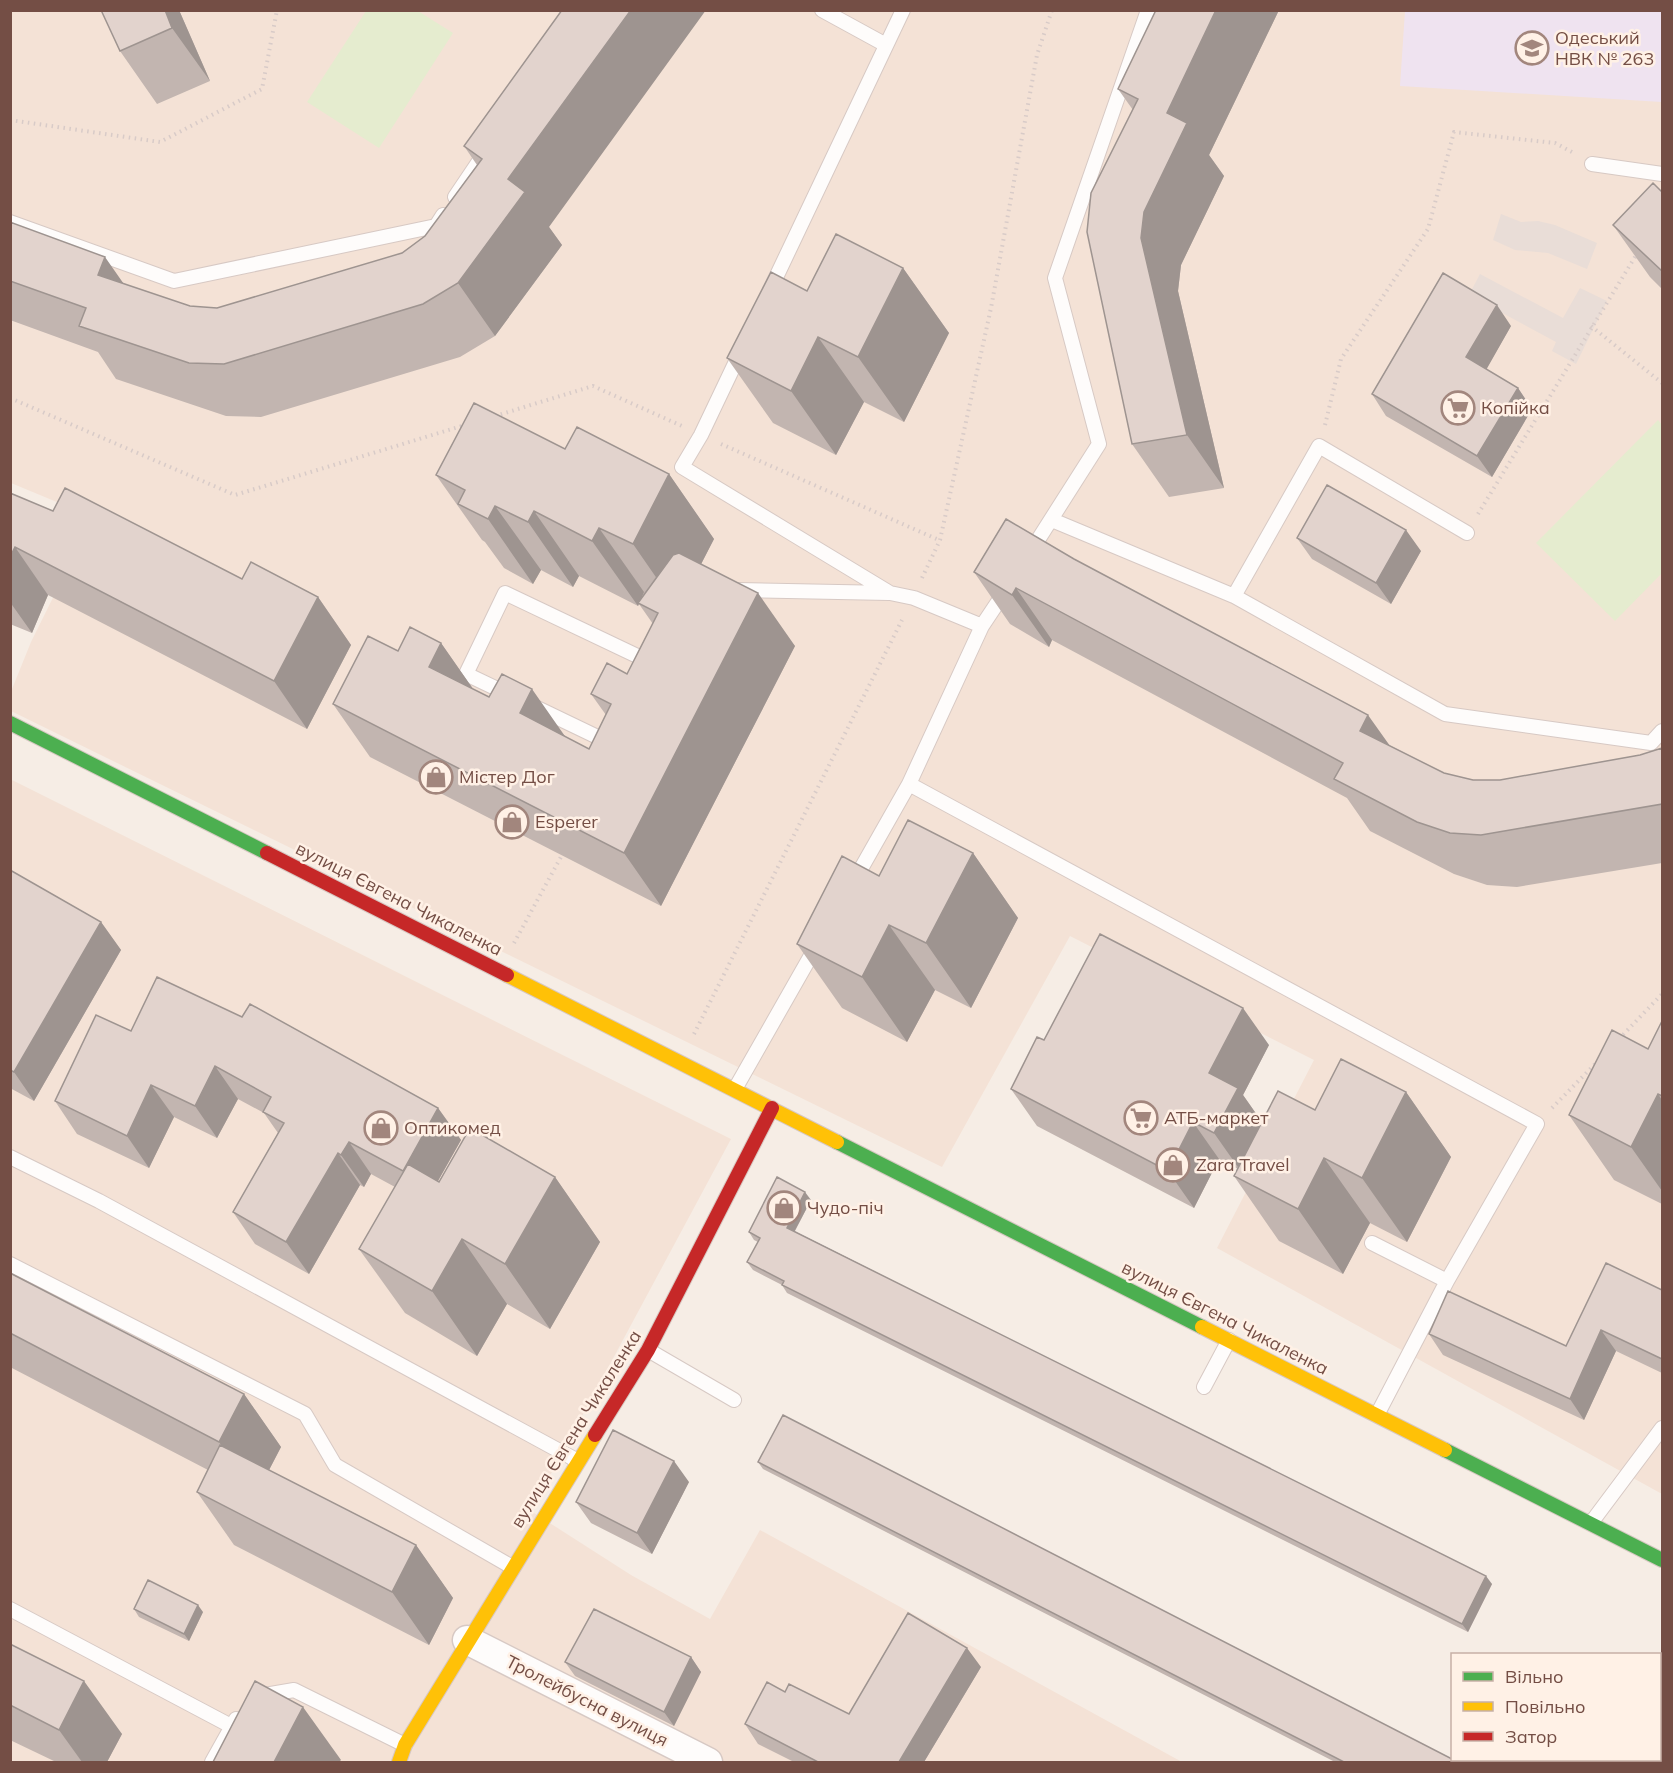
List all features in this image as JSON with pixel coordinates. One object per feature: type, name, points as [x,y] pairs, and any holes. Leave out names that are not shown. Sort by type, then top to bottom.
[{"type":"main road","name":"вулиця Євгена Чикаленка","points":[[10,723],[1662,1560]]},
{"type":"main road","name":"вулиця Євгена Чикаленка","points":[[399,1762],[405,1745],[467,1640],[648,1350],[772,1108]]},
{"type":"street","name":"Тролейбусна вулиця","points":[[467,1640],[708,1762]]},
{"type":"lane","points":[[822,10],[886,45]]},
{"type":"lane","points":[[763,305],[903,10]]},
{"type":"lane","points":[[845,896],[909,784],[982,626],[1099,444],[1055,278],[1148,10]]},
{"type":"lane","points":[[10,222],[174,281],[436,225],[495,137]]},
{"type":"lane","points":[[1592,164],[1662,174]]},
{"type":"lane","points":[[747,337],[701,435],[682,467],[891,593]]},
{"type":"lane","points":[[1234,596],[1320,446],[1467,533]]},
{"type":"lane","points":[[1052,520],[1234,596],[1445,714],[1651,742],[1662,730]]},
{"type":"lane","points":[[723,593],[732,590],[891,593],[914,598],[982,626]]},
{"type":"lane","points":[[620,735],[615,745],[466,674],[505,593],[655,664]]},
{"type":"lane","points":[[909,784],[1537,1124],[1447,1281],[1377,1415]]},
{"type":"lane","points":[[735,1089],[822,937]]},
{"type":"lane","points":[[10,1157],[99,1201],[578,1461]]},
{"type":"lane","points":[[1372,1243],[1447,1281]]},
{"type":"lane","points":[[10,1263],[305,1414],[335,1465],[512,1567]]},
{"type":"lane","points":[[1204,1387],[1229,1340]]},
{"type":"lane","points":[[648,1350],[734,1400]]},
{"type":"lane","points":[[1591,1523],[1662,1428]]},
{"type":"lane","points":[[10,1609],[231,1726]]},
{"type":"lane","points":[[212,1762],[244,1705],[267,1693],[294,1690],[405,1745]]},
{"type":"path","points":[[10,120],[160,142],[262,89],[277,10]]},
{"type":"path","points":[[680,1062],[914,598],[940,540],[991,308],[1037,55],[1052,10]]},
{"type":"path","points":[[1320,446],[1341,359],[1428,229],[1454,132],[1555,143],[1592,164]]},
{"type":"path","points":[[1467,533],[1630,261],[1643,245]]},
{"type":"path","points":[[1591,326],[1662,383]]},
{"type":"path","points":[[492,417],[593,386],[940,540]]},
{"type":"path","points":[[10,398],[235,495],[470,423]]},
{"type":"path","points":[[499,970],[562,855]]},
{"type":"path","points":[[1615,1043],[1662,994]]},
{"type":"path","points":[[1537,1124],[1600,1059]]},
{"type":"shaded area","points":[[11,11],[1662,11],[1662,1494],[1217,1248],[1314,1060],[1070,936],[942,1167],[11,711],[10,694],[31,642],[93,517],[11,483]]},
{"type":"shaded area","name":"Одеський НВК № 263","points":[[1405,11],[1662,11],[1662,102],[1400,86]]},
{"type":"shaded area","points":[[1501,214],[1521,222],[1538,221],[1555,225],[1597,243],[1587,269],[1548,253],[1515,250],[1493,240]]},
{"type":"shaded area","points":[[1480,274],[1563,318],[1580,288],[1607,301],[1576,364],[1552,351],[1556,342],[1469,295]]},
{"type":"shaded area","points":[[10,779],[731,1139],[531,1511],[631,1575],[710,1619],[760,1530],[1182,1762],[11,1762]]},
{"type":"green space","points":[[366,11],[418,11],[453,33],[379,148],[307,102]]},
{"type":"green space","points":[[1658,420],[1662,425],[1662,573],[1615,621],[1536,543]]},
{"type":"building","points":[[101,10],[165,10],[172,28],[120,51]]},
{"type":"building","points":[[562,10],[631,10],[508,179],[525,192],[458,283],[423,304],[224,364],[189,363],[79,326],[86,308],[10,281],[10,222],[105,257],[98,275],[190,306],[217,308],[402,253],[425,236],[482,159],[464,146]]},
{"type":"building","points":[[1156,10],[1216,10],[1167,113],[1187,123],[1144,212],[1141,238],[1187,435],[1132,444],[1087,232],[1091,193],[1138,99],[1118,89]]},
{"type":"building","points":[[1653,183],[1662,192],[1662,271],[1613,225]]},
{"type":"building","points":[[836,234],[903,268],[858,357],[818,337],[791,391],[727,358],[771,272],[807,291]]},
{"type":"building","points":[[1443,273],[1497,305],[1466,357],[1518,388],[1477,456],[1372,394]]},
{"type":"building","points":[[474,403],[565,449],[577,427],[669,474],[633,544],[599,528],[592,541],[534,511],[528,522],[495,506],[488,519],[458,504],[465,490],[436,475]]},
{"type":"building","points":[[1327,485],[1406,530],[1376,583],[1297,538]]},
{"type":"building","points":[[65,488],[242,579],[251,562],[318,597],[274,681],[15,547],[10,557],[10,493],[53,511]]},
{"type":"building","points":[[1006,519],[1074,559],[1368,715],[1360,731],[1444,773],[1473,780],[1500,780],[1640,755],[1662,748],[1662,804],[1481,835],[1450,833],[1417,822],[1334,779],[1343,763],[1016,588],[1012,595],[974,572]]},
{"type":"building","points":[[679,553],[758,593],[624,853],[333,704],[368,636],[398,651],[410,627],[441,643],[429,667],[489,697],[502,674],[532,689],[520,713],[589,749],[611,704],[591,694],[607,663],[627,674],[658,613],[638,603],[673,555]]},
{"type":"building","points":[[908,820],[973,853],[926,943],[889,925],[862,977],[797,944],[842,856],[879,876]]},
{"type":"building","points":[[10,870],[101,922],[14,1072],[10,1070]]},
{"type":"building","points":[[1100,934],[1243,1008],[1209,1073],[1238,1088],[1214,1133],[1193,1122],[1168,1171],[1011,1089],[1037,1037],[1044,1040]]},
{"type":"building","points":[[157,977],[242,1017],[250,1004],[438,1108],[403,1171],[349,1142],[341,1155],[338,1153],[286,1242],[233,1212],[284,1123],[263,1112],[271,1097],[215,1066],[195,1106],[151,1085],[127,1136],[55,1101],[96,1015],[131,1031]]},
{"type":"building","points":[[1662,1021],[1662,1096],[1658,1094],[1631,1147],[1569,1115],[1612,1030],[1648,1049]]},
{"type":"building","points":[[1341,1059],[1406,1092],[1362,1178],[1324,1158],[1298,1209],[1234,1176],[1278,1091],[1315,1110]]},
{"type":"building","points":[[470,1128],[555,1177],[505,1264],[462,1239],[432,1291],[359,1249],[408,1164],[439,1182]]},
{"type":"building","points":[[777,1177],[805,1192],[787,1228],[1486,1576],[1462,1624],[782,1285],[784,1281],[747,1262],[760,1238],[749,1232]]},
{"type":"building","points":[[1606,1263],[1662,1290],[1662,1359],[1601,1330],[1570,1399],[1429,1334],[1448,1291],[1566,1346]]},
{"type":"building","points":[[10,1273],[244,1394],[219,1442],[10,1333]]},
{"type":"building","points":[[783,1415],[1451,1758],[1451,1761],[1460,1762],[1344,1762],[758,1462]]},
{"type":"building","points":[[613,1430],[674,1461],[637,1533],[576,1502]]},
{"type":"building","points":[[220,1445],[416,1545],[392,1592],[197,1492]]},
{"type":"building","points":[[148,1580],[198,1605],[184,1634],[134,1609]]},
{"type":"building","points":[[594,1609],[691,1657],[664,1712],[565,1662]]},
{"type":"building","points":[[908,1613],[967,1648],[899,1762],[818,1762],[745,1724],[767,1682],[785,1692],[789,1684],[849,1714]]},
{"type":"building","points":[[10,1644],[84,1681],[59,1730],[10,1705]]},
{"type":"building","points":[[255,1681],[303,1707],[274,1762],[213,1762]]},
{"type":"traffic: fast","points":[[10,723],[267,853]]},
{"type":"traffic: fast","points":[[837,1142],[1202,1327]]},
{"type":"traffic: fast","points":[[1445,1450],[1662,1560]]},
{"type":"traffic: slow","points":[[507,975],[837,1142]]},
{"type":"traffic: slow","points":[[1202,1327],[1445,1450]]},
{"type":"traffic: slow","points":[[399,1762],[405,1745],[595,1435]]},
{"type":"traffic: jam","points":[[267,853],[507,975]]},
{"type":"traffic: jam","points":[[595,1435],[648,1350],[772,1108]]},
{"type":"place","name":"Одеський НВК № 263","points":[[1532,48]]},
{"type":"place","name":"Копійка","points":[[1458,408]]},
{"type":"place","name":"Містер Дог","points":[[436,777]]},
{"type":"place","name":"Esperer","points":[[512,822]]},
{"type":"place","name":"АТБ-маркет","points":[[1141,1118]]},
{"type":"place","name":"Оптикомед","points":[[381,1128]]},
{"type":"place","name":"Zara Travel","points":[[1173,1165]]},
{"type":"place","name":"Чудо-піч","points":[[784,1208]]}]
